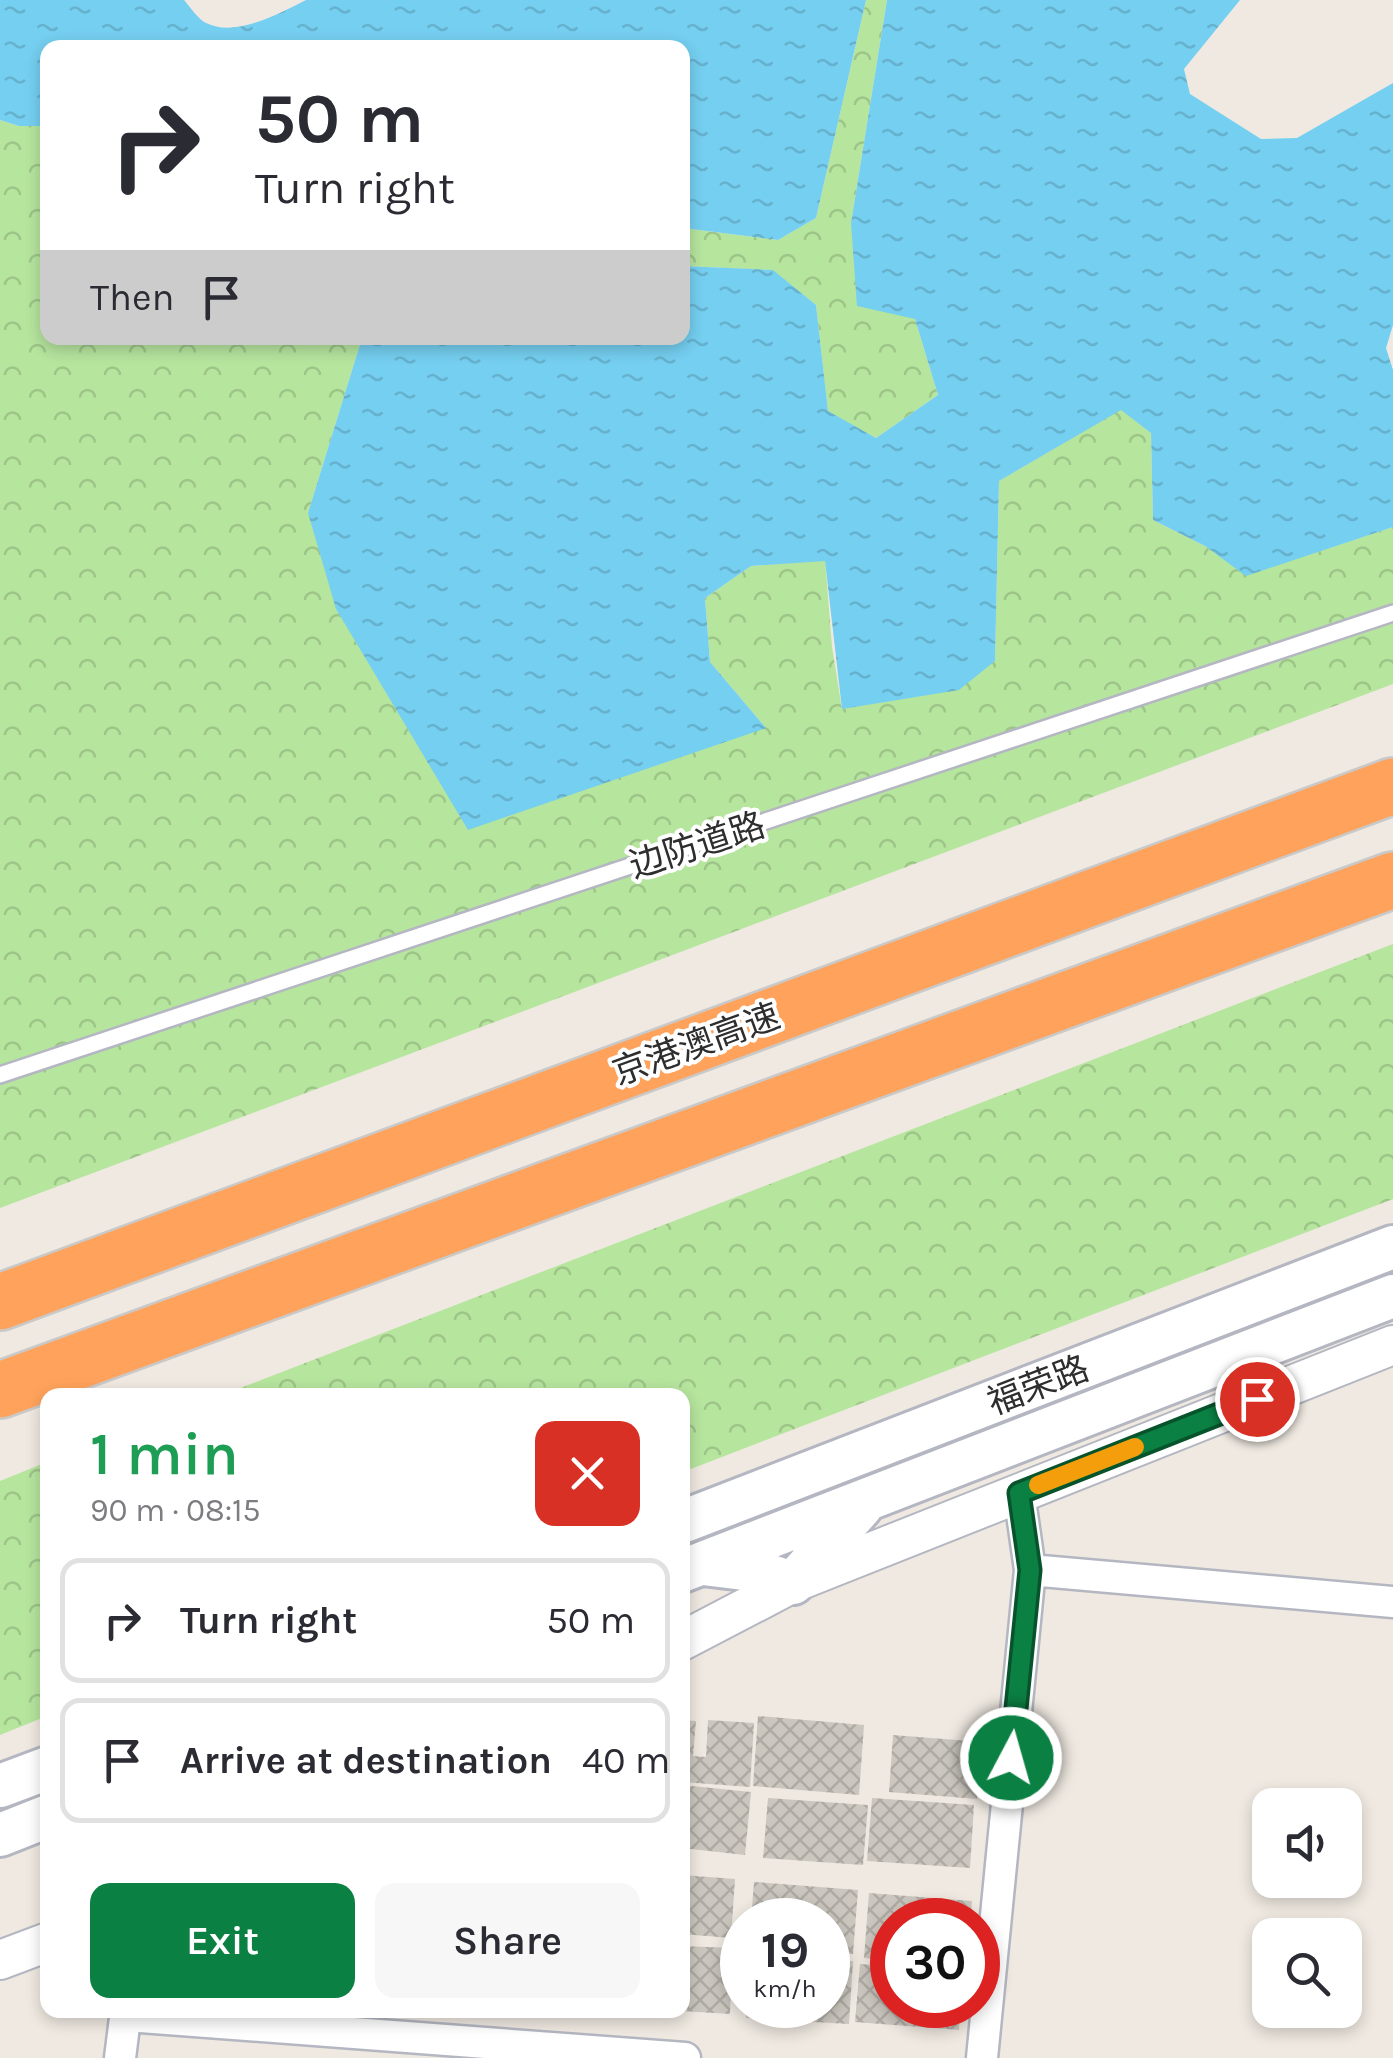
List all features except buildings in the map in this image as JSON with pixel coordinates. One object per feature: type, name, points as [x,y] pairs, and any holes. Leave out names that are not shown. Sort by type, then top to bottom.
[{"type":"highway","name":"京港澳高速","points":[[0,1302],[1393,786]]},
{"type":"highway","points":[[0,1390],[1393,880]]},
{"type":"main road","name":"福荣路","points":[[690,1519],[1393,1247]]},
{"type":"main road","name":"福荣路","points":[[692,1567],[1393,1296]]},
{"type":"main road","points":[[692,1567],[752,1570],[793,1583],[868,1499]]},
{"type":"main road","points":[[0,1786],[40,1771]]},
{"type":"main road","points":[[0,1835],[40,1819]]},
{"type":"street","points":[[690,1637],[793,1583],[1393,1345]]},
{"type":"street","points":[[982,2058],[1030,1570],[1019,1493]]},
{"type":"street","points":[[1030,1570],[1393,1602]]},
{"type":"street","points":[[0,1960],[40,1945]]},
{"type":"street","points":[[120,2058],[125,2018]]},
{"type":"street","points":[[188,2018],[685,2058]]},
{"type":"lane","name":"边防道路","points":[[0,1075],[1393,612]]},
{"type":"green space","points":[[866,0],[887,0],[851,223],[915,319],[938,395],[876,438],[828,412],[816,305],[772,270],[690,266],[690,229],[778,240],[816,218]]},
{"type":"green space","points":[[0,120],[19,126],[40,126],[40,345],[360,345],[308,513],[765,727],[710,662],[705,598],[751,566],[825,560],[842,709],[995,660],[999,481],[1121,409],[1151,433],[1153,520],[1205,546],[1246,575],[1393,527],[1393,684],[0,1208]]},
{"type":"green space","points":[[1393,944],[1393,1199],[690,1469],[690,1388],[240,1388]]},
{"type":"green space","points":[[40,1465],[40,1719],[0,1735],[0,1481]]},
{"type":"water","points":[[0,0],[184,0],[206,23],[231,28],[258,22],[306,0],[866,0],[816,218],[778,240],[690,229],[690,40],[40,40],[40,126],[19,126],[0,120]]},
{"type":"water","points":[[887,0],[1240,0],[1184,69],[1190,94],[1261,139],[1297,138],[1393,83],[1393,325],[1386,348],[1393,370],[1393,527],[1246,576],[1205,546],[1153,520],[1151,433],[1121,410],[999,481],[995,661],[959,690],[842,709],[825,561],[751,566],[705,598],[710,662],[766,728],[468,830],[336,609],[308,513],[360,345],[690,345],[690,266],[773,270],[816,305],[828,411],[876,438],[938,395],[915,319],[857,306],[851,223]]},
{"type":"slow traffic","points":[[1038,1485],[1135,1447]]},
{"type":"route","points":[[1011,1758],[1030,1570],[1019,1493],[1257,1399]]}]
